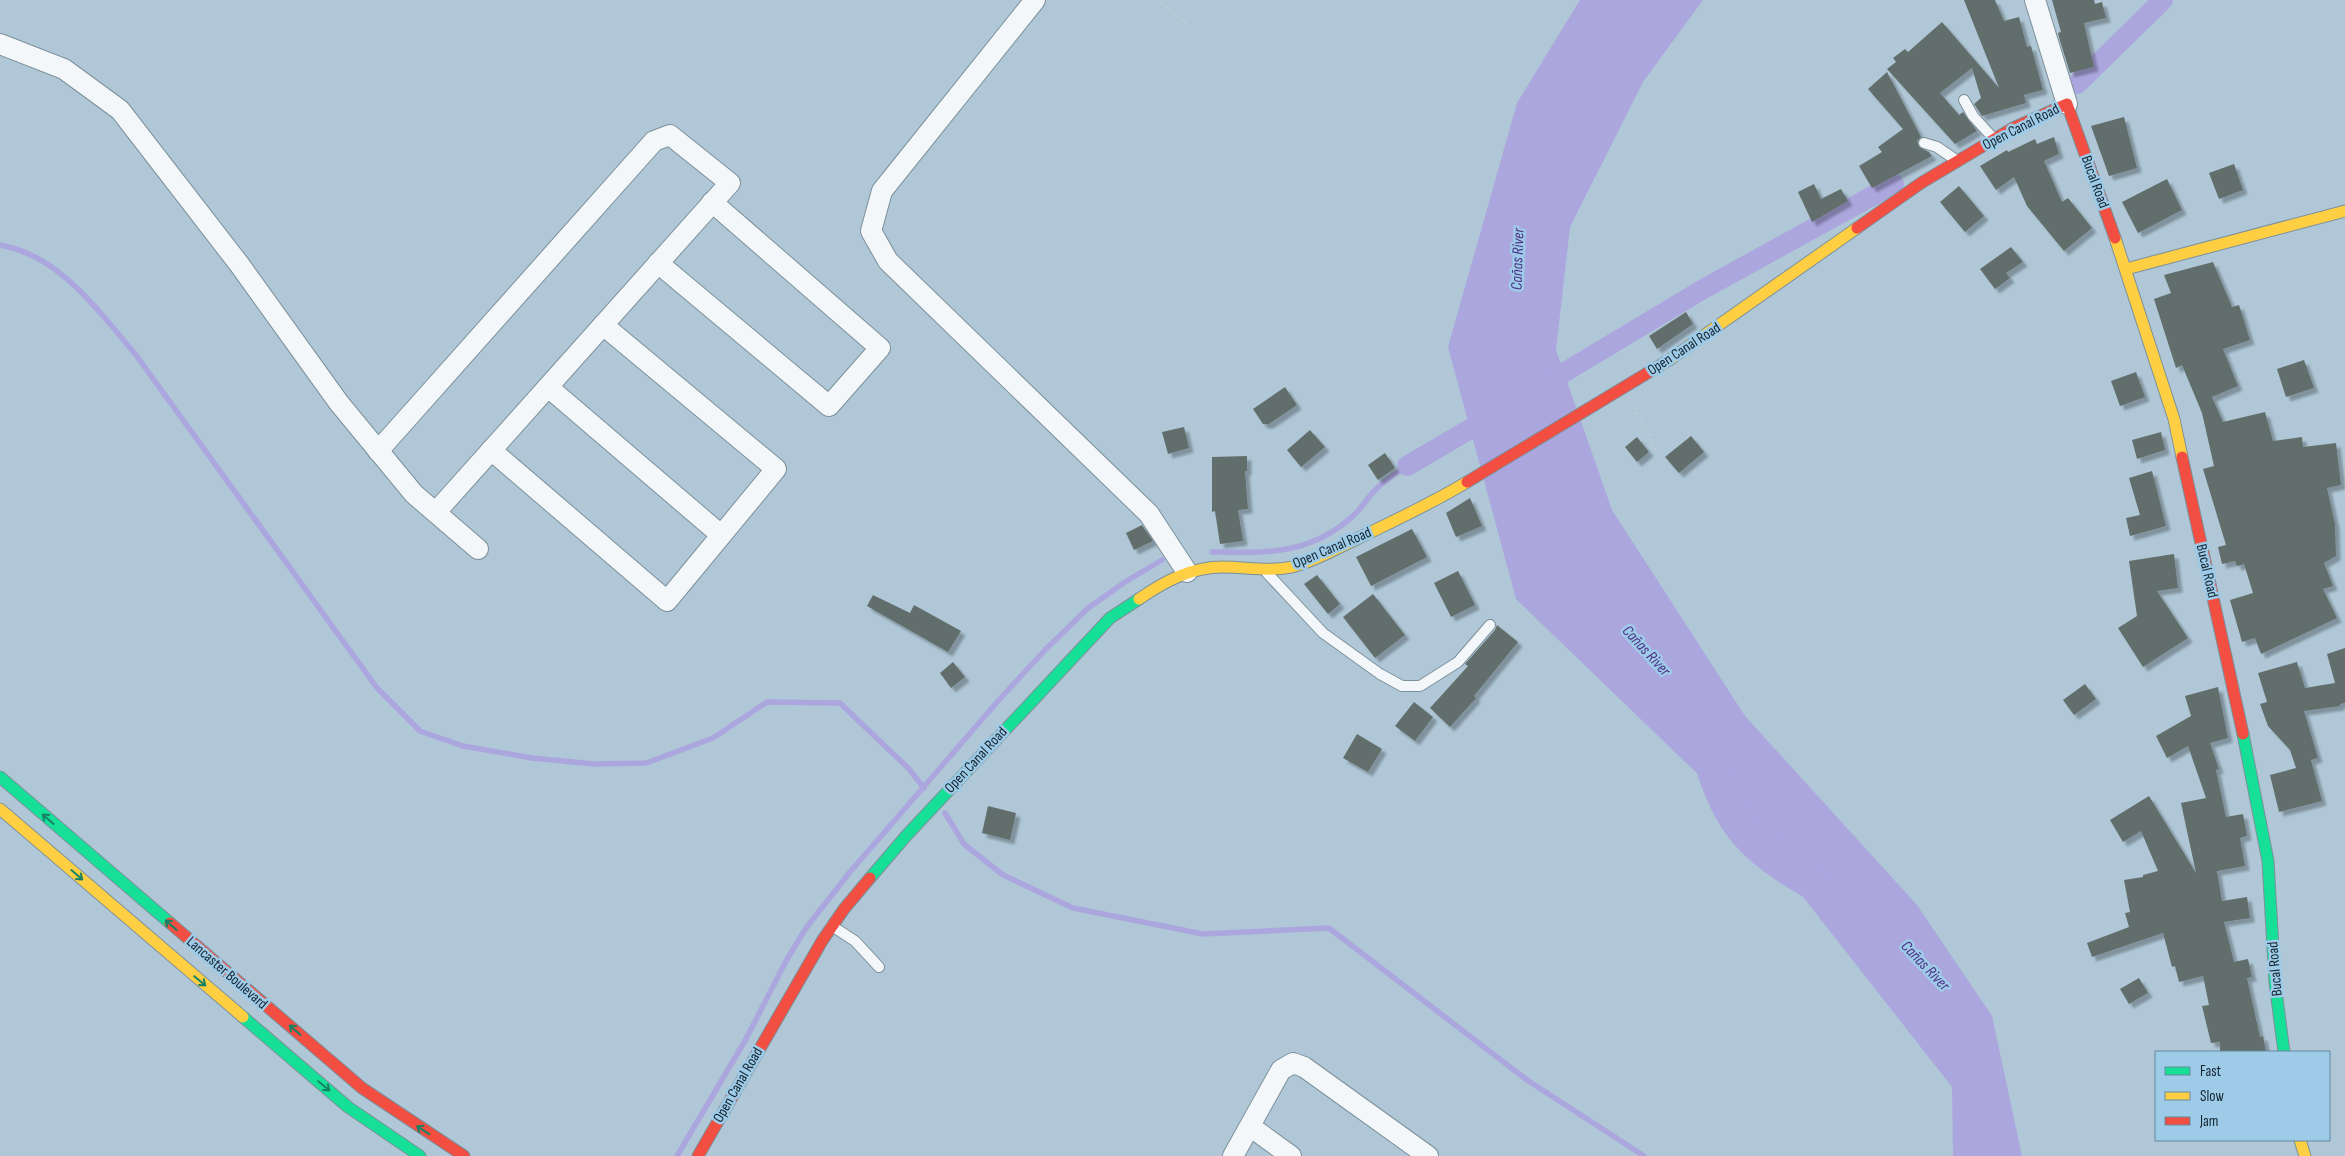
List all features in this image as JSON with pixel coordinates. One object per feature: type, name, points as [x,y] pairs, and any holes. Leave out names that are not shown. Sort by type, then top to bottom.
[{"type":"street","points":[[1035,0],[882,191],[871,230],[888,261],[1149,514],[1187,572]]},
{"type":"street","points":[[2035,0],[2067,104]]},
{"type":"street","points":[[0,44],[64,69],[120,110],[239,264],[339,403],[378,451],[414,494],[478,549]]},
{"type":"street","name":"Open Canal Road","points":[[698,1156],[832,926],[906,836],[1110,618],[1164,582],[1187,572],[1222,567],[1265,570],[1291,568],[1318,558],[1442,497],[1715,330],[1856,228],[1957,161],[1994,139],[2067,104]]},
{"type":"street","name":"Bucal Road","points":[[2067,104],[2126,269],[2174,419],[2239,712],[2268,861],[2275,983],[2284,1051]]},
{"type":"street","points":[[378,451],[654,142],[670,135],[730,183],[436,512]]},
{"type":"street","points":[[658,263],[829,406],[880,348],[712,202]]},
{"type":"street","points":[[2126,269],[2345,210]]},
{"type":"street","points":[[491,450],[667,602],[776,469],[603,325]]},
{"type":"street","points":[[548,387],[721,535]]},
{"type":"street","name":"Lancaster Boulevard","points":[[0,777],[362,1088],[464,1156]]},
{"type":"street","name":"Lancaster Boulevard","points":[[0,809],[348,1106],[420,1156]]},
{"type":"street","points":[[1233,1156],[1282,1070],[1293,1063],[1304,1067],[1428,1156]]},
{"type":"street","points":[[1251,1127],[1291,1156]]},
{"type":"street","points":[[2300,1141],[2305,1156]]},
{"type":"lane","points":[[1964,100],[1973,116],[1994,139]]},
{"type":"lane","points":[[1924,144],[1937,147],[1957,161]]},
{"type":"lane","points":[[1265,570],[1323,633],[1380,674],[1402,686],[1420,686],[1458,662],[1490,625]]},
{"type":"lane","points":[[832,926],[855,941],[879,967]]},
{"type":"path","points":[[1158,0],[1188,25]]},
{"type":"path","points":[[1624,387],[1657,452]]},
{"type":"water","points":[[1580,0],[1703,0],[1643,82],[1570,227],[1556,350],[1612,510],[1745,716],[1917,905],[1992,1016],[2022,1156],[1953,1156],[1952,1087],[1735,810],[1516,599],[1448,347],[1517,103]]},
{"type":"building","points":[[1964,0],[1995,0],[2004,21],[2019,17],[2027,47],[2031,46],[2043,90],[2024,95],[2026,103],[1982,116],[1974,104],[1981,98],[1972,68],[1940,93],[1959,115],[1963,112],[1977,131],[1955,144],[1887,69],[1896,62],[1893,58],[1905,49],[1908,52],[1942,22],[1999,88]]},
{"type":"building","points":[[2052,0],[2094,0],[2095,4],[2102,2],[2106,18],[2084,23],[2094,67],[2070,73],[2058,33],[2061,32]]},
{"type":"building","points":[[1887,72],[1921,137],[1917,141],[1919,147],[1929,152],[1932,156],[1872,188],[1859,166],[1882,152],[1878,147],[1903,129],[1868,89]]},
{"type":"building","points":[[2124,117],[2137,168],[2109,176],[2091,126]]},
{"type":"building","points":[[2054,137],[2059,154],[2044,161],[2062,202],[2068,198],[2092,228],[2064,251],[2027,206],[2014,177],[1996,190],[1980,166],[2007,150],[2008,152],[2035,139],[2037,144]]},
{"type":"building","points":[[2234,164],[2243,190],[2219,199],[2209,173]]},
{"type":"building","points":[[2167,179],[2182,210],[2138,233],[2122,202]]},
{"type":"building","points":[[1814,184],[1821,199],[1841,189],[1848,201],[1812,222],[1798,192]]},
{"type":"building","points":[[1959,186],[1984,216],[1965,232],[1940,202]]},
{"type":"building","points":[[2011,247],[2023,262],[2006,273],[2010,278],[1995,289],[1980,269]]},
{"type":"building","points":[[2213,262],[2232,307],[2239,305],[2250,340],[2223,349],[2238,386],[2212,397],[2223,422],[2265,412],[2273,441],[2302,437],[2303,447],[2336,443],[2341,485],[2327,488],[2335,524],[2336,556],[2324,563],[2333,586],[2323,589],[2337,618],[2261,654],[2255,638],[2242,642],[2230,600],[2253,593],[2244,564],[2237,566],[2235,561],[2222,564],[2218,547],[2226,545],[2203,469],[2214,466],[2202,413],[2182,365],[2176,368],[2154,299],[2171,293],[2164,275]]},
{"type":"building","points":[[1686,312],[1693,324],[1657,349],[1649,336]]},
{"type":"building","points":[[2304,360],[2314,388],[2286,397],[2277,369]]},
{"type":"building","points":[[2136,372],[2145,397],[2120,406],[2111,381]]},
{"type":"building","points":[[1285,387],[1297,405],[1269,424],[1263,424],[1253,409]]},
{"type":"building","points":[[1184,427],[1189,448],[1168,454],[1162,432]]},
{"type":"building","points":[[1310,430],[1325,447],[1301,467],[1287,450]]},
{"type":"building","points":[[2161,432],[2165,450],[2137,459],[2132,440]]},
{"type":"building","points":[[1691,436],[1704,452],[1679,473],[1665,457]]},
{"type":"building","points":[[1637,437],[1649,452],[1637,462],[1625,447]]},
{"type":"building","points":[[1385,453],[1395,468],[1378,480],[1368,465]]},
{"type":"building","points":[[1247,456],[1247,471],[1245,471],[1248,509],[1238,510],[1243,541],[1220,544],[1215,511],[1212,512],[1212,457]]},
{"type":"building","points":[[2152,471],[2166,526],[2130,536],[2126,518],[2140,515],[2129,478]]},
{"type":"building","points":[[1470,498],[1482,526],[1456,537],[1446,513]]},
{"type":"building","points":[[1142,525],[1153,541],[1134,550],[1126,533]]},
{"type":"building","points":[[1412,529],[1427,557],[1371,586],[1356,557]]},
{"type":"building","points":[[2174,554],[2178,588],[2157,591],[2188,638],[2143,667],[2118,628],[2137,616],[2129,561]]},
{"type":"building","points":[[1458,571],[1475,605],[1451,617],[1434,583]]},
{"type":"building","points":[[1317,575],[1340,604],[1328,614],[1304,584]]},
{"type":"building","points":[[1373,594],[1405,635],[1375,658],[1343,617]]},
{"type":"building","points":[[873,595],[910,613],[914,605],[961,631],[948,652],[867,606]]},
{"type":"building","points":[[1497,625],[1518,642],[1474,696],[1476,698],[1450,727],[1430,708],[1468,666],[1465,664],[1495,630]]},
{"type":"building","points":[[2345,648],[2345,703],[2340,704],[2340,706],[2304,711],[2318,758],[2311,760],[2322,801],[2279,812],[2270,775],[2296,768],[2290,750],[2268,726],[2260,704],[2267,702],[2258,673],[2297,662],[2305,688],[2335,683],[2327,654]]},
{"type":"building","points":[[953,662],[965,677],[951,688],[940,673]]},
{"type":"building","points":[[2085,684],[2096,699],[2074,715],[2063,700]]},
{"type":"building","points":[[2218,687],[2228,738],[2210,743],[2219,769],[2216,770],[2226,817],[2243,814],[2247,836],[2240,838],[2245,866],[2217,871],[2222,901],[2247,897],[2250,918],[2224,922],[2234,962],[2248,959],[2252,977],[2247,978],[2260,1037],[2263,1036],[2266,1051],[2220,1051],[2220,1042],[2211,1043],[2202,1006],[2209,1005],[2203,976],[2179,982],[2175,966],[2172,967],[2163,933],[2092,957],[2087,943],[2129,927],[2125,913],[2130,912],[2124,880],[2143,877],[2143,875],[2158,871],[2141,831],[2123,842],[2110,820],[2149,796],[2196,873],[2181,803],[2206,798],[2188,746],[2167,758],[2156,736],[2191,716],[2185,696]]},
{"type":"building","points":[[1414,702],[1433,717],[1415,741],[1395,726]]},
{"type":"building","points":[[1357,734],[1382,749],[1368,772],[1343,758]]},
{"type":"building","points":[[988,806],[1016,813],[1010,840],[982,833]]},
{"type":"building","points":[[2139,978],[2148,993],[2129,1004],[2120,989]]},
{"type":"waterway","points":[[2077,84],[2163,0]]},
{"type":"waterway","points":[[1540,387],[1705,288],[1894,184]]},
{"type":"waterway","points":[[0,245],[22,251],[41,260],[60,273],[108,321],[136,355],[377,688],[420,731],[463,746],[532,758],[594,764],[646,763],[713,738],[767,702],[840,703],[909,769],[924,788]]},
{"type":"waterway","points":[[1407,466],[1494,415]]},
{"type":"waterway","points":[[1212,552],[1252,552],[1288,549],[1323,537],[1340,527],[1356,513],[1373,492],[1407,466]]},
{"type":"waterway","points":[[677,1156],[746,1039],[786,961],[806,928],[850,872],[998,701],[1045,650],[1087,609],[1125,582],[1162,560]]},
{"type":"waterway","name":"Cañas River","points":[[1711,758],[1726,800],[1746,832],[1774,857],[1811,881]]},
{"type":"waterway","points":[[945,813],[964,844],[1003,875],[1073,908],[1203,934],[1329,928],[1527,1080],[1644,1156]]},
{"type":"traffic: fast","points":[[870,878],[906,836],[1110,618],[1139,599]]},
{"type":"traffic: fast","points":[[2243,734],[2268,861],[2275,983],[2284,1051]]},
{"type":"traffic: fast","points":[[0,777],[170,923]]},
{"type":"traffic: fast","points":[[243,1017],[348,1107],[420,1156]]},
{"type":"traffic: slow","points":[[2126,269],[2345,211]]},
{"type":"traffic: slow","points":[[1669,360],[1857,228]]},
{"type":"traffic: slow","points":[[2115,238],[2174,419],[2182,457]]},
{"type":"traffic: slow","points":[[1139,599],[1179,576],[1200,569],[1223,567],[1275,569],[1292,567],[1311,561],[1404,516],[1467,482]]},
{"type":"traffic: slow","points":[[0,809],[243,1017]]},
{"type":"traffic: slow","points":[[2300,1141],[2305,1156]]},
{"type":"traffic: jam","points":[[1857,228],[1921,183],[2013,128],[2067,104],[2115,238]]},
{"type":"traffic: jam","points":[[1467,482],[1669,360]]},
{"type":"traffic: jam","points":[[2182,457],[2243,734]]},
{"type":"traffic: jam","points":[[698,1156],[822,941],[844,909],[870,878]]},
{"type":"traffic: jam","points":[[170,923],[362,1088],[464,1156]]}]
